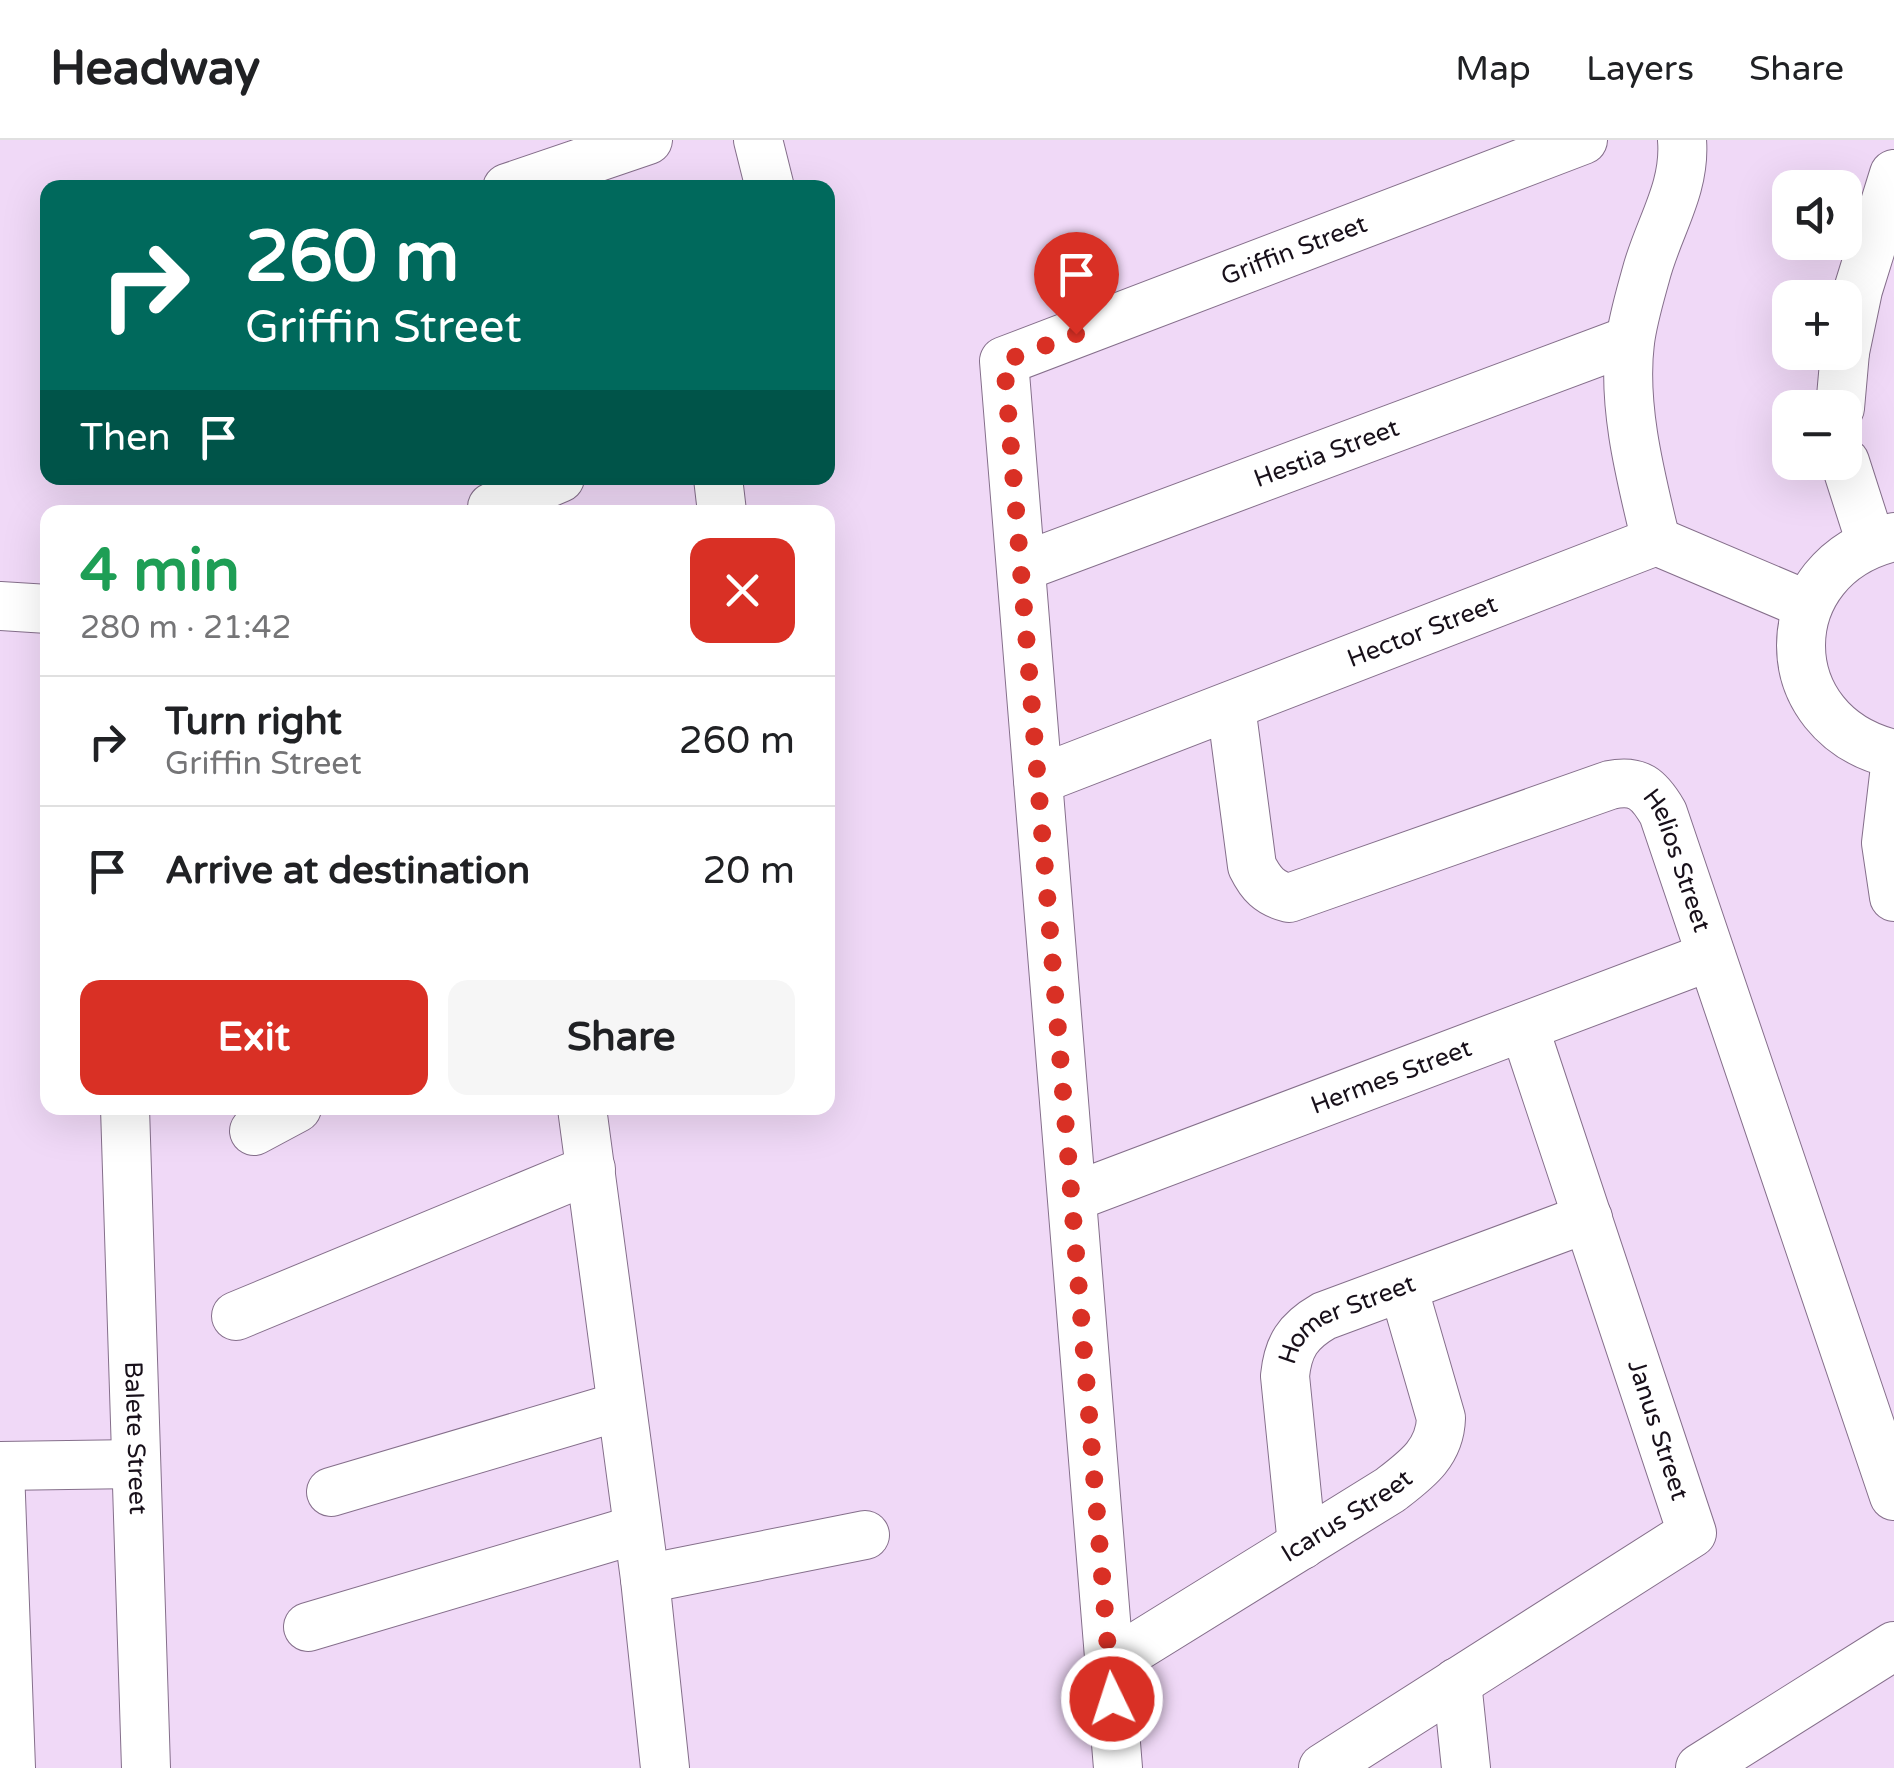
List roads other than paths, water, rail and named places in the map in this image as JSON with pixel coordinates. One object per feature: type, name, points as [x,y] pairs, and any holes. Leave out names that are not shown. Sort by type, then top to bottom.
[{"type":"street","points":[[530,180],[648,140]]},
{"type":"street","points":[[758,140],[768,180]]},
{"type":"street","name":"Griffin Street","points":[[1022,566],[1004,361],[1583,140]]},
{"type":"street","points":[[1682,140],[1680,180],[1648,269],[1630,340],[1628,378],[1634,432],[1656,541],[1807,605]]},
{"type":"street","points":[[1861,280],[1894,174]]},
{"type":"street","name":"Hestia Street","points":[[1022,566],[1630,340]]},
{"type":"street","points":[[1854,480],[1882,540],[1850,553],[1832,568],[1807,605],[1800,649],[1803,671],[1816,701],[1837,727],[1855,740],[1894,754]]},
{"type":"street","points":[[497,505],[544,485]]},
{"type":"street","name":"Hector Street","points":[[1038,780],[1656,541]]},
{"type":"street","points":[[1022,566],[1118,1768]]},
{"type":"street","points":[[0,606],[40,608]]},
{"type":"street","name":"Helios Street","points":[[1230,706],[1252,866],[1261,883],[1274,894],[1289,898],[1626,782],[1641,785],[1662,813],[1894,1496]]},
{"type":"street","points":[[1894,775],[1886,843],[1894,898]]},
{"type":"street","name":"Hermes Street","points":[[1072,1197],[1711,956]]},
{"type":"street","name":"Janus Street","points":[[1323,1768],[1692,1533],[1524,1026]]},
{"type":"street","name":"Balete Street","points":[[124,1115],[146,1768]]},
{"type":"street","points":[[254,1131],[285,1115]]},
{"type":"street","points":[[583,1115],[645,1579],[664,1768]]},
{"type":"street","points":[[236,1316],[591,1169]]},
{"type":"street","name":"Homer Street","points":[[1302,1545],[1285,1376],[1294,1338],[1324,1316],[1588,1218]]},
{"type":"street","name":"Icarus Street","points":[[1109,1664],[1390,1490],[1435,1449],[1441,1418],[1402,1287]]},
{"type":"street","points":[[331,1492],[622,1406]]},
{"type":"street","points":[[10,1768],[0,1468],[136,1464]]},
{"type":"street","points":[[308,1627],[638,1529]]},
{"type":"street","points":[[645,1579],[865,1535]]},
{"type":"street","points":[[1700,1768],[1894,1646]]},
{"type":"street","points":[[1458,1682],[1466,1768]]}]
